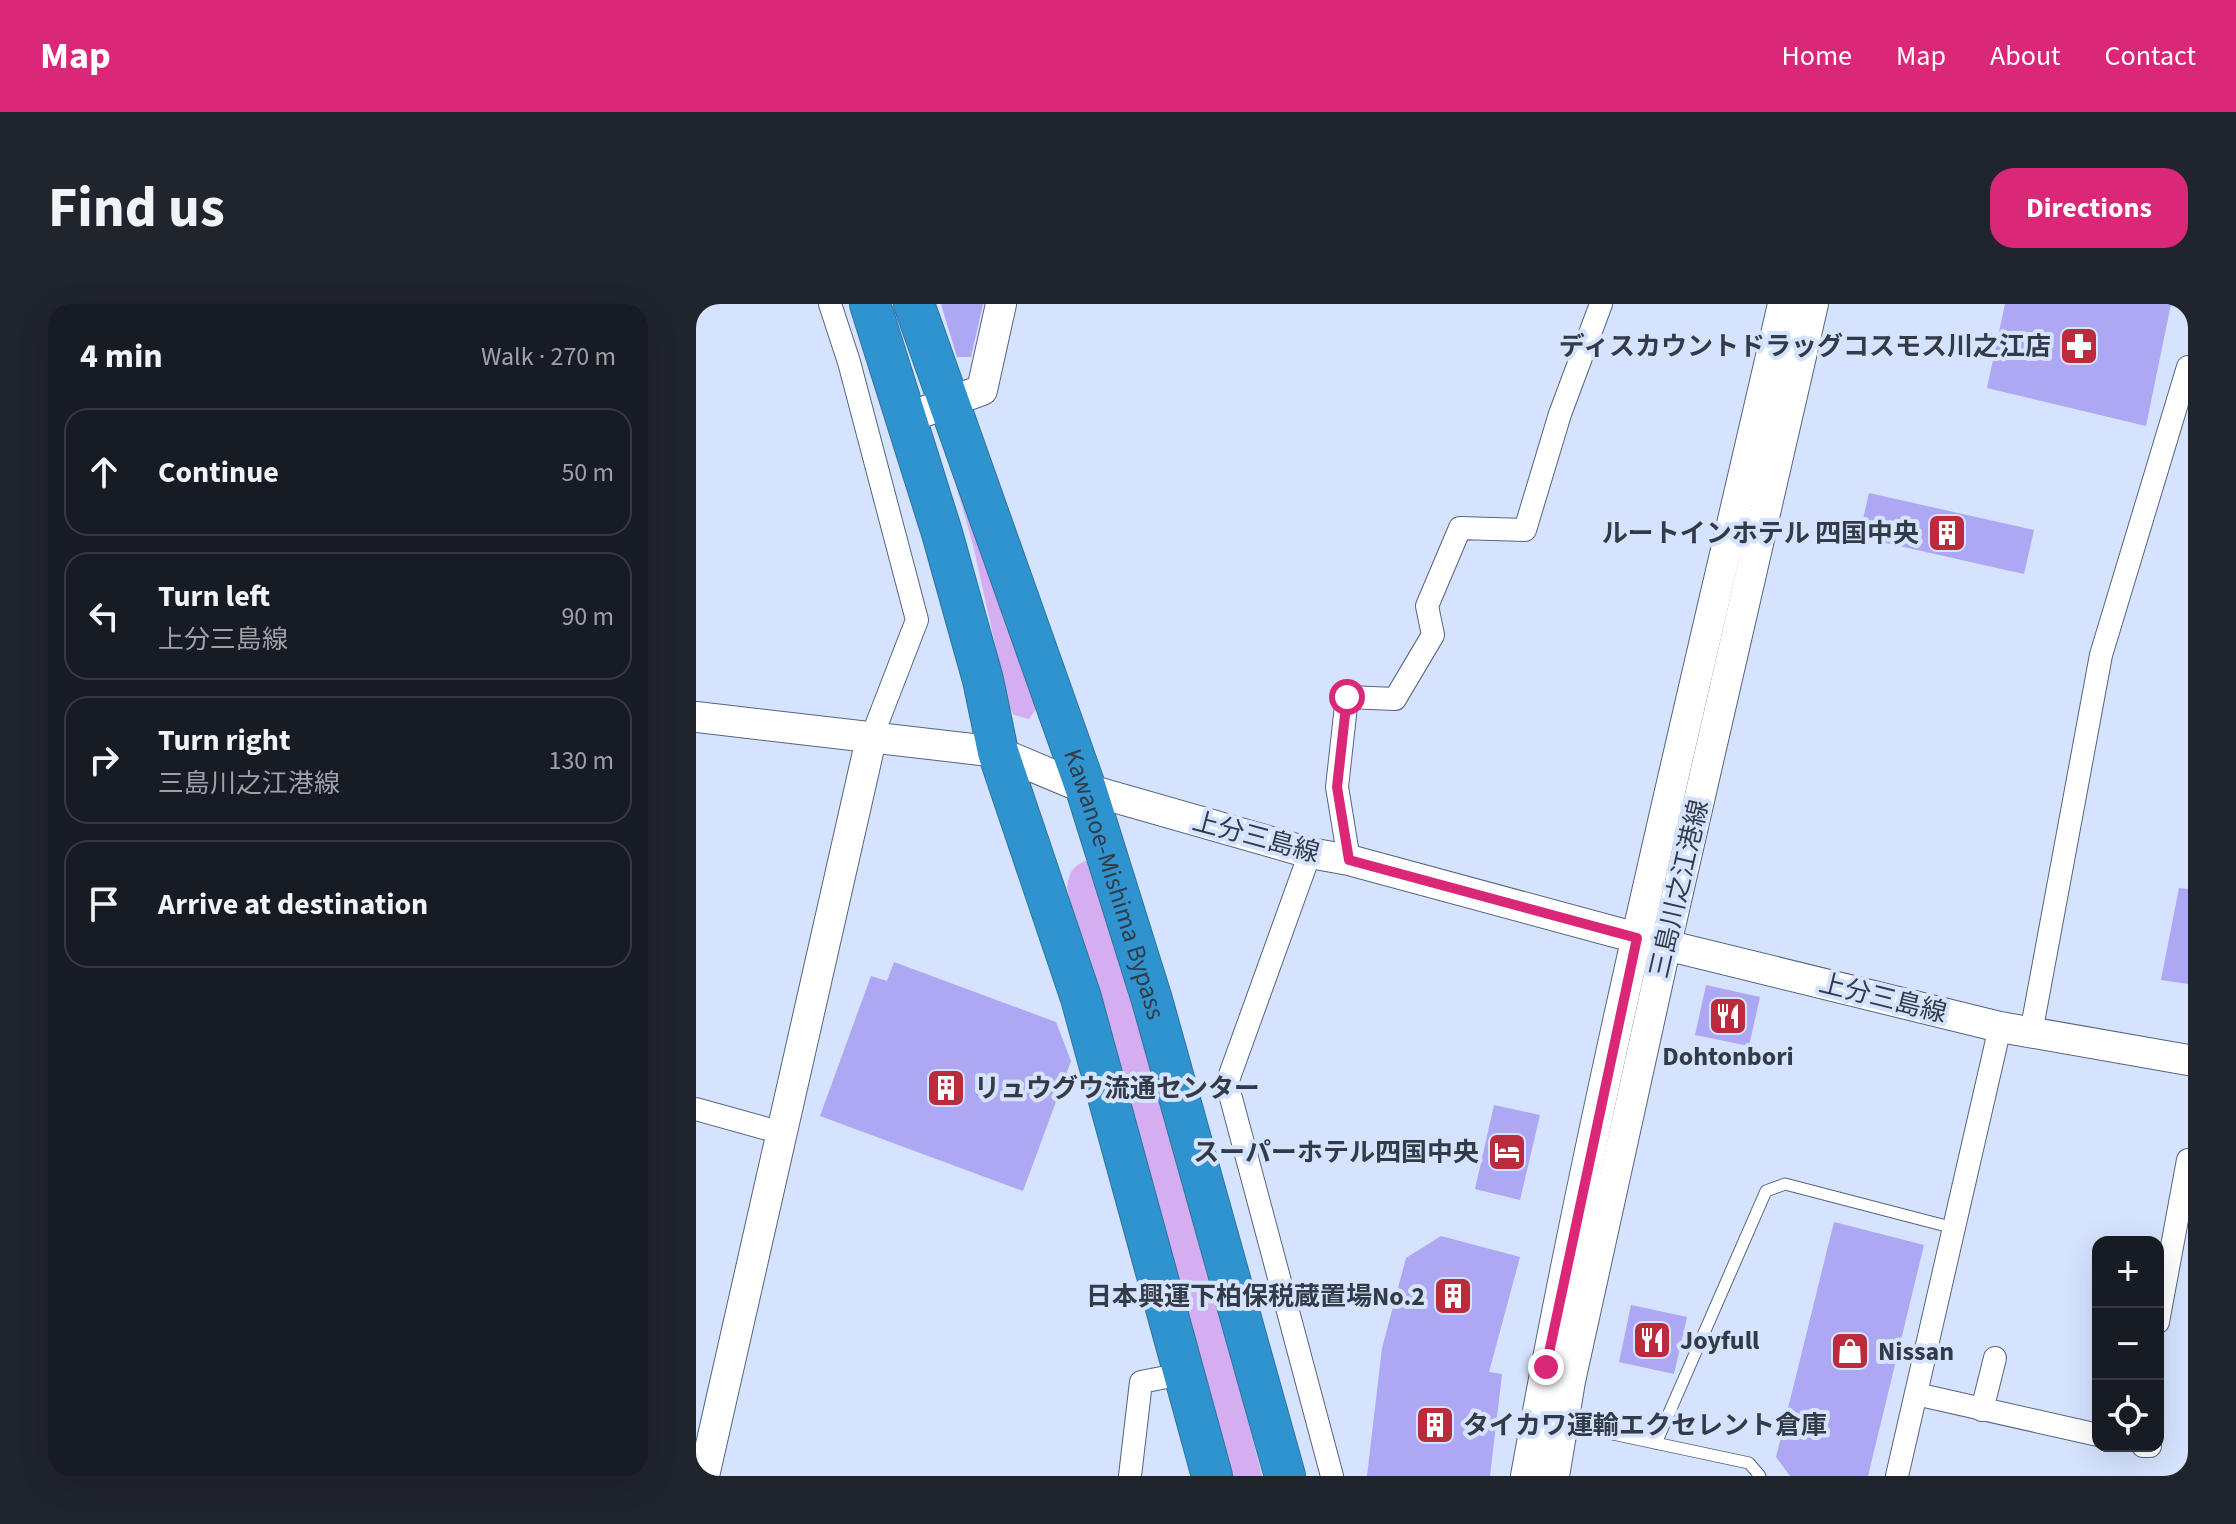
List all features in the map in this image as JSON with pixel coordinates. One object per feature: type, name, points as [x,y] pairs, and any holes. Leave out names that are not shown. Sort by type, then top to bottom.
[{"type":"highway","points":[[870,304],[907,418],[983,680],[998,752],[1081,998],[1212,1476]]},
{"type":"highway","name":"Kawanoe-Mishima Bypass","points":[[914,304],[1086,789],[1152,1000],[1220,1255],[1285,1476]]},
{"type":"main road","points":[[907,418],[982,390],[1001,304]]},
{"type":"main road","name":"三島川之江港線","points":[[1554,1476],[1561,1423],[1652,941],[1783,304]]},
{"type":"main road","name":"三島川之江港線","points":[[1526,1476],[1546,1367],[1813,304]]},
{"type":"main road","name":"上分三島線","points":[[696,717],[998,752],[1086,789],[1310,853],[1349,860],[1652,941],[2000,1027],[2188,1060]]},
{"type":"main road","points":[[704,1476],[871,739]]},
{"type":"street","points":[[830,304],[849,362],[917,620],[871,739]]},
{"type":"street","points":[[1349,860],[1337,787],[1347,697],[1395,699],[1433,635],[1427,606],[1460,528],[1525,530],[1560,414],[1601,304]]},
{"type":"street","points":[[2031,1033],[2101,655],[2188,367]]},
{"type":"street","points":[[1310,853],[1227,1083],[1332,1476]]},
{"type":"street","points":[[1897,1476],[2000,1027]]},
{"type":"street","points":[[696,1109],[782,1133]]},
{"type":"street","points":[[2161,1308],[2188,1160]]},
{"type":"street","points":[[1982,1410],[1995,1358]]},
{"type":"street","points":[[1130,1476],[1141,1382],[1182,1374]]},
{"type":"street","points":[[1916,1394],[2092,1434]]},
{"type":"lane","points":[[1656,1443],[1766,1191],[1785,1184],[1954,1228]]},
{"type":"lane","points":[[1561,1423],[1749,1463],[1760,1476]]},
{"type":"shaded area","points":[[942,436],[1039,705],[1029,719],[1014,715],[1009,707],[973,545]]},
{"type":"shaded area","points":[[1085,861],[1096,865],[1173,1131],[1262,1476],[1224,1476],[1067,888],[1072,872]]},
{"type":"building","points":[[941,304],[983,304],[971,357],[957,357]]},
{"type":"building","name":"ディスカウントドラッグコスモス川之江店","points":[[2005,304],[2171,304],[2146,426],[1987,388]]},
{"type":"building","name":"ルートインホテル 四国中央","points":[[1869,493],[2034,530],[2024,574],[1859,537]]},
{"type":"building","points":[[2179,888],[2188,889],[2188,984],[2161,980]]},
{"type":"building","name":"リュウグウ流通センター","points":[[894,962],[1056,1022],[1071,1061],[1023,1191],[820,1116],[871,976],[887,981]]},
{"type":"building","name":"Dohtonbori","points":[[1706,985],[1760,997],[1749,1046],[1695,1035]]},
{"type":"building","name":"スーパーホテル四国中央","points":[[1494,1105],[1540,1115],[1520,1200],[1475,1189]]},
{"type":"building","name":"Nissan","points":[[1834,1222],[1924,1245],[1868,1476],[1790,1476],[1776,1457]]},
{"type":"building","points":[[1441,1236],[1520,1257],[1489,1372],[1502,1374],[1490,1476],[1367,1476],[1382,1348],[1406,1258]]},
{"type":"building","name":"Joyfull","points":[[1631,1305],[1687,1317],[1674,1374],[1619,1362]]},
{"type":"place","name":"ディスカウントドラッグコスモス川之江店","points":[[2079,346]]},
{"type":"place","name":"ルートインホテル 四国中央","points":[[1947,533]]},
{"type":"place","name":"Dohtonbori","points":[[1728,1016]]},
{"type":"place","name":"リュウグウ流通センター","points":[[946,1088]]},
{"type":"place","name":"スーパーホテル四国中央","points":[[1507,1152]]},
{"type":"place","name":"日本興運下柏保税蔵置場No.2","points":[[1453,1296]]},
{"type":"place","name":"Joyfull","points":[[1652,1340]]},
{"type":"place","name":"Nissan","points":[[1850,1351]]},
{"type":"place","name":"タイカワ運輸エクセレント倉庫","points":[[1435,1425]]},
{"type":"route","points":[[1347,697],[1337,787],[1349,860],[1637,938],[1546,1367]]}]
